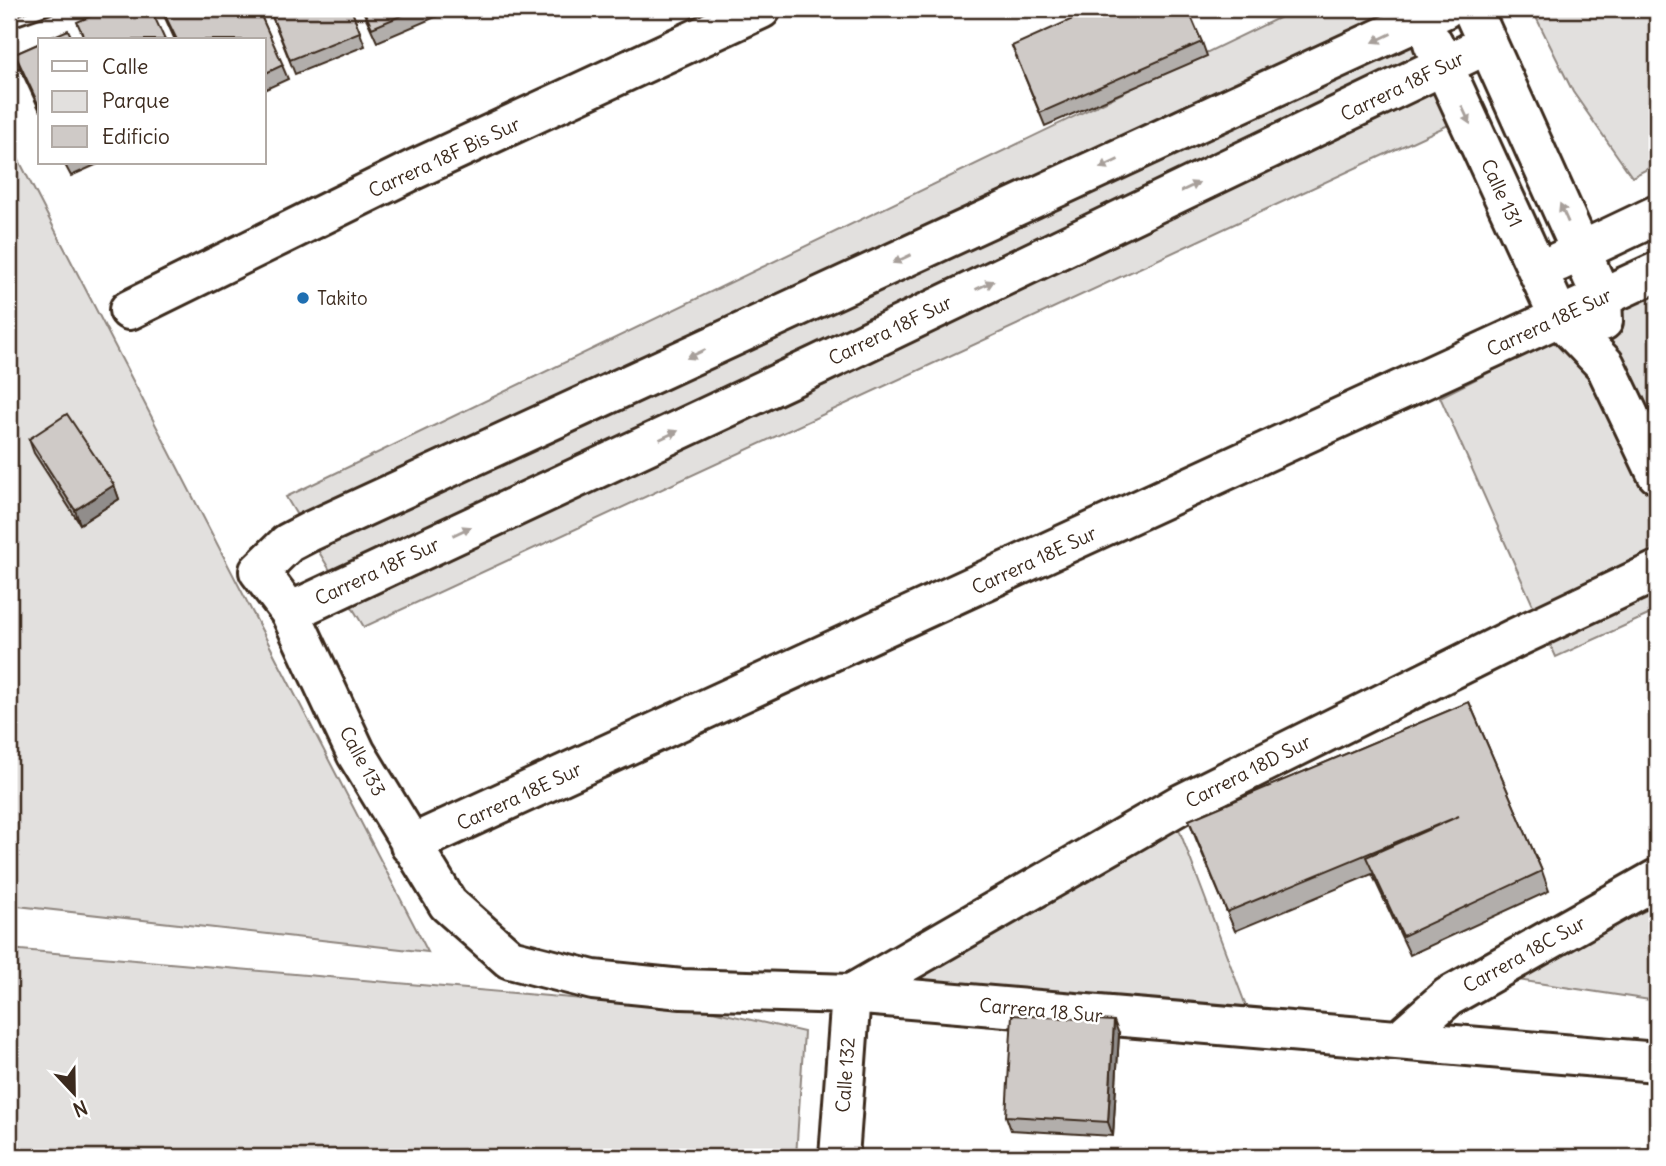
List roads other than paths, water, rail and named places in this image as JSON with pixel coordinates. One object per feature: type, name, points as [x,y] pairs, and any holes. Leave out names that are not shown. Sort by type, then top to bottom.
[{"type":"street","points":[[44,38],[110,9]]},
{"type":"street","name":"Carrera 18F Bis Sur","points":[[129,310],[413,170],[761,9]]},
{"type":"street","name":"Calle 131","points":[[1472,9],[1602,298],[1605,365]]},
{"type":"street","name":"Calle 131","points":[[1428,12],[1443,65],[1559,317],[1605,365],[1657,474]]},
{"type":"street","name":"Calle 133","points":[[448,904],[356,753],[290,612],[259,571],[288,543],[1428,12]]},
{"type":"street","points":[[9,50],[38,40]]},
{"type":"street","name":"Carrera 18F Sur","points":[[290,612],[832,358],[1488,44]]},
{"type":"street","points":[[1538,271],[1657,215]]},
{"type":"street","name":"Carrera 18E Sur","points":[[410,845],[1657,272]]},
{"type":"street","name":"Carrera 18D Sur","points":[[851,994],[1181,804],[1515,638],[1657,571]]},
{"type":"street","name":"Carrera 18C Sur","points":[[1399,1040],[1448,997],[1657,879]]},
{"type":"street","name":"Carrera 18 Sur","points":[[448,904],[510,959],[593,980],[682,989],[851,994],[1657,1062]]},
{"type":"street","name":"Calle 132","points":[[839,1157],[851,994]]},
{"type":"place","name":"Takito","points":[[303,298]]}]
